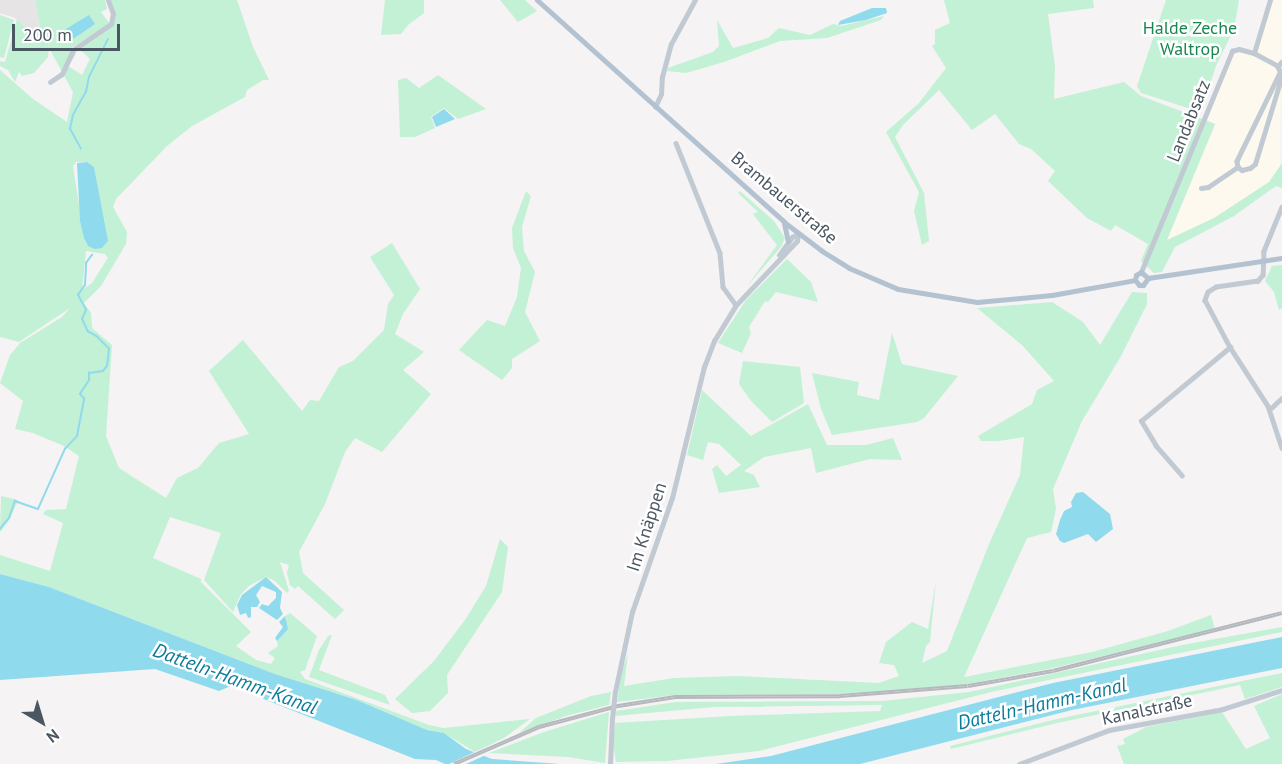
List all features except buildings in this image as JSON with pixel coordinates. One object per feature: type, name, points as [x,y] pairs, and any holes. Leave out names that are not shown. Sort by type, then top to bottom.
[{"type":"main road","name":"Brambauerstraße","points":[[537,0],[784,222],[849,268],[898,289],[948,299],[1001,301],[1135,280],[1143,285],[1148,278]]},
{"type":"main road","points":[[784,222],[788,242]]},
{"type":"main road","points":[[1135,280],[1136,275],[1141,272],[1148,278],[1282,258]]},
{"type":"street","points":[[50,82],[62,74],[73,50],[111,24],[113,19],[108,0]]},
{"type":"street","points":[[655,107],[661,94],[662,77],[671,44],[695,0]]},
{"type":"street","points":[[1238,167],[1246,170],[1254,164],[1281,74],[1280,64],[1254,53],[1270,0]]},
{"type":"street","name":"Landabsatz","points":[[1141,272],[1232,51],[1239,49],[1254,53]]},
{"type":"street","points":[[1238,167],[1237,161],[1281,74]]},
{"type":"street","points":[[676,143],[720,253],[723,287],[736,305]]},
{"type":"street","points":[[1200,188],[1208,187],[1238,167]]},
{"type":"street","points":[[1282,207],[1264,251],[1263,275],[1258,280],[1216,288],[1208,292],[1205,300],[1230,347],[1269,410],[1282,448]]},
{"type":"street","points":[[772,264],[788,242],[798,234]]},
{"type":"street","name":"Im Knäppen","points":[[610,763],[615,692],[632,612],[672,498],[704,367],[714,341],[736,305],[772,264],[797,241],[798,234]]},
{"type":"street","points":[[1182,476],[1150,437],[1141,421],[1230,347]]},
{"type":"street","points":[[1269,410],[1282,398]]},
{"type":"street","name":"Kanalstraße","points":[[1019,764],[1109,730],[1223,708],[1282,690]]},
{"type":"shaded area","points":[[0,0],[35,0],[40,26],[31,33],[15,18],[0,13]]},
{"type":"shaded area","points":[[1269,0],[1282,0],[1280,167],[1269,182],[1214,218],[1167,240],[1216,124],[1205,119],[1228,53],[1252,51]]},
{"type":"green space","points":[[35,0],[105,0],[107,9],[101,12],[110,24],[70,49],[76,54],[68,66],[82,75],[90,59],[78,48],[113,24],[115,20],[110,0],[237,0],[253,47],[269,80],[263,80],[247,90],[245,97],[192,126],[167,146],[116,199],[113,207],[127,232],[126,244],[101,286],[84,303],[91,313],[92,328],[112,345],[106,436],[119,468],[166,498],[177,478],[198,468],[219,443],[249,434],[209,371],[243,340],[302,411],[310,400],[319,401],[339,367],[353,361],[384,330],[388,304],[394,295],[370,257],[392,243],[420,289],[403,314],[395,334],[424,352],[403,370],[431,394],[382,452],[355,438],[345,452],[325,504],[299,552],[303,573],[344,610],[335,619],[298,586],[295,589],[290,585],[287,573],[289,565],[280,562],[289,591],[287,593],[275,581],[266,577],[249,586],[241,594],[233,612],[204,580],[221,533],[170,517],[153,558],[201,579],[201,582],[251,632],[236,646],[256,660],[271,664],[275,658],[268,653],[278,646],[277,641],[286,619],[285,616],[290,613],[317,636],[305,670],[300,672],[305,679],[429,725],[444,728],[530,719],[504,738],[475,752],[444,733],[427,730],[357,700],[275,674],[49,587],[0,574],[0,555],[50,571],[63,523],[43,514],[46,510],[66,509],[79,456],[64,446],[33,433],[15,429],[23,401],[0,383],[10,355],[20,343],[62,317],[70,308],[19,342],[0,337],[0,70],[33,99],[67,122],[73,92],[49,48],[48,57],[34,73],[22,76],[19,72],[15,82],[8,70],[0,66],[0,61],[5,62],[17,19],[31,33],[40,26]],"holes":[[[76,162],[86,162],[94,167],[106,230],[88,246],[84,237],[73,166]],[[86,251],[105,254],[108,258],[92,283],[82,290]]]},
{"type":"green space","points":[[385,0],[424,0],[424,13],[408,25],[401,34],[381,35]]},
{"type":"green space","points":[[500,0],[525,0],[537,11],[518,22]]},
{"type":"green space","points":[[944,0],[1093,0],[1094,8],[1048,14],[1055,66],[1054,99],[1124,82],[1141,96],[1215,124],[1167,240],[1214,218],[1269,182],[1282,163],[1282,188],[1276,186],[1234,216],[1175,247],[1162,272],[1154,273],[1141,261],[1148,244],[1115,225],[1111,231],[1087,218],[1048,181],[1055,171],[1031,149],[1019,144],[995,114],[972,130],[939,90],[903,125],[895,137],[924,193],[929,241],[922,245],[914,211],[919,192],[886,132],[919,103],[946,68],[932,46],[935,44],[935,30],[950,23]]},
{"type":"green space","name":"Halde Zeche Waltrop","points":[[1166,0],[1239,0],[1234,29],[1216,66],[1206,96],[1199,104],[1188,108],[1141,93],[1137,86]]},
{"type":"green space","points":[[0,15],[14,20],[4,58],[0,57]]},
{"type":"green space","points":[[884,16],[881,20],[827,38],[780,41],[724,62],[686,73],[667,71],[668,68],[713,52],[719,46],[717,20],[733,48],[768,38],[779,28],[810,35],[833,24],[841,26]]},
{"type":"green space","points":[[438,75],[486,109],[458,119],[444,108],[431,117],[435,128],[415,137],[400,137],[398,80],[406,78],[419,88]]},
{"type":"green space","points":[[526,191],[531,196],[522,227],[524,251],[535,272],[525,312],[540,341],[512,359],[512,368],[502,380],[459,350],[487,320],[505,326],[517,297],[521,268],[513,248],[512,228]]},
{"type":"green space","points":[[740,191],[774,221],[785,238],[781,247],[747,286],[777,245],[753,214],[758,212],[738,193]]},
{"type":"green space","points":[[787,259],[811,282],[818,302],[776,292],[768,302],[765,301],[749,327],[751,333],[742,353],[718,343],[746,300]]},
{"type":"green space","points":[[1282,265],[1282,308],[1279,310],[1274,292],[1265,281],[1272,266]]},
{"type":"green space","points":[[1132,292],[1147,293],[1147,304],[1121,356],[1082,421],[1053,489],[1056,509],[1051,532],[1027,538],[964,677],[1092,652],[1168,631],[1211,615],[1215,629],[1053,668],[962,685],[840,694],[675,695],[617,702],[622,671],[628,653],[624,686],[674,678],[737,676],[879,683],[899,676],[894,665],[879,663],[886,642],[912,622],[928,629],[936,580],[930,642],[926,646],[922,663],[947,651],[989,544],[1020,475],[1024,437],[981,441],[978,436],[1032,404],[1037,390],[1054,381],[1022,345],[977,308],[1052,302],[1083,322],[1100,345]]},
{"type":"green space","points":[[892,333],[902,364],[958,376],[924,418],[917,422],[832,435],[821,409],[812,373],[859,382],[857,395],[879,400]]},
{"type":"green space","points":[[743,361],[800,367],[804,403],[772,422],[752,402],[739,384]]},
{"type":"green space","points":[[702,390],[751,436],[808,404],[827,445],[866,445],[893,438],[902,460],[870,459],[816,473],[811,448],[764,457],[744,471],[754,475],[760,487],[719,493],[712,469],[717,465],[726,476],[741,465],[719,444],[708,442],[703,460],[687,455]]},
{"type":"green space","points":[[1,496],[18,500],[10,519],[0,532]]},
{"type":"green space","points":[[500,539],[508,547],[502,592],[447,675],[448,693],[430,711],[412,713],[395,699],[434,661],[465,620],[486,586]]},
{"type":"green space","points":[[1282,627],[1282,632],[991,692],[759,751],[667,761],[616,762],[613,744],[615,723],[880,711],[882,705],[714,707],[615,716],[616,711],[676,702],[882,701],[969,692],[1182,645]]},
{"type":"green space","points":[[332,635],[319,670],[385,695],[390,705],[309,677],[319,650],[328,636]]},
{"type":"green space","points":[[1282,673],[1282,687],[1245,699],[1240,685],[1057,723],[951,749],[950,746],[1057,719]]},
{"type":"green space","points":[[611,692],[609,705],[566,716],[519,733],[536,718],[591,696]]},
{"type":"green space","points":[[1282,694],[1282,764],[1124,764],[1117,746],[1125,744],[1123,739],[1146,727],[1222,712],[1246,749],[1270,738],[1254,706]]},
{"type":"green space","points":[[609,712],[605,763],[568,757],[489,753],[544,732]]},
{"type":"water","points":[[872,8],[886,8],[887,13],[866,20],[838,25],[840,21]]},
{"type":"water","points":[[89,15],[95,24],[73,39],[66,29]]},
{"type":"water","points":[[444,109],[455,119],[436,127],[432,117]]},
{"type":"water","points":[[87,162],[94,167],[108,241],[102,248],[95,249],[88,246],[80,221],[77,163]]},
{"type":"water","points":[[1083,492],[1110,514],[1113,529],[1096,542],[1088,534],[1064,543],[1056,534],[1060,520],[1064,511],[1072,507],[1071,502],[1076,493]]},
{"type":"water","name":"Datteln-Hamm-Kanal","points":[[0,574],[49,587],[275,674],[357,700],[427,730],[444,733],[466,749],[492,759],[560,764],[445,764],[436,760],[415,759],[231,686],[219,691],[155,669],[0,680]]},
{"type":"water","points":[[266,577],[282,592],[280,608],[283,614],[277,620],[259,608],[262,604],[268,606],[276,598],[276,592],[262,586],[256,595],[260,602],[257,607],[251,607],[251,617],[248,618],[246,613],[240,615],[237,605],[242,595]]},
{"type":"water","points":[[285,616],[288,629],[277,641],[275,638],[283,627],[279,622]]},
{"type":"water","name":"Datteln-Hamm-Kanal","points":[[1282,637],[1282,668],[1072,710],[860,764],[716,764],[771,756],[1053,683]]},
{"type":"pier","points":[[479,750],[488,754],[466,764],[449,764]]},
{"type":"waterway","points":[[81,149],[70,129],[73,115],[86,92],[89,77],[108,39]]},
{"type":"waterway","points":[[0,529],[9,518],[15,501],[38,509],[65,449],[77,436],[84,399],[80,394],[89,380],[89,373],[103,371],[107,366],[109,349],[96,336],[88,332],[82,319],[86,310],[78,295],[85,285],[86,263],[92,255]]},
{"type":"railway","points":[[454,764],[539,727],[618,706],[675,697],[840,696],[968,686],[1053,671],[1282,613]]}]
